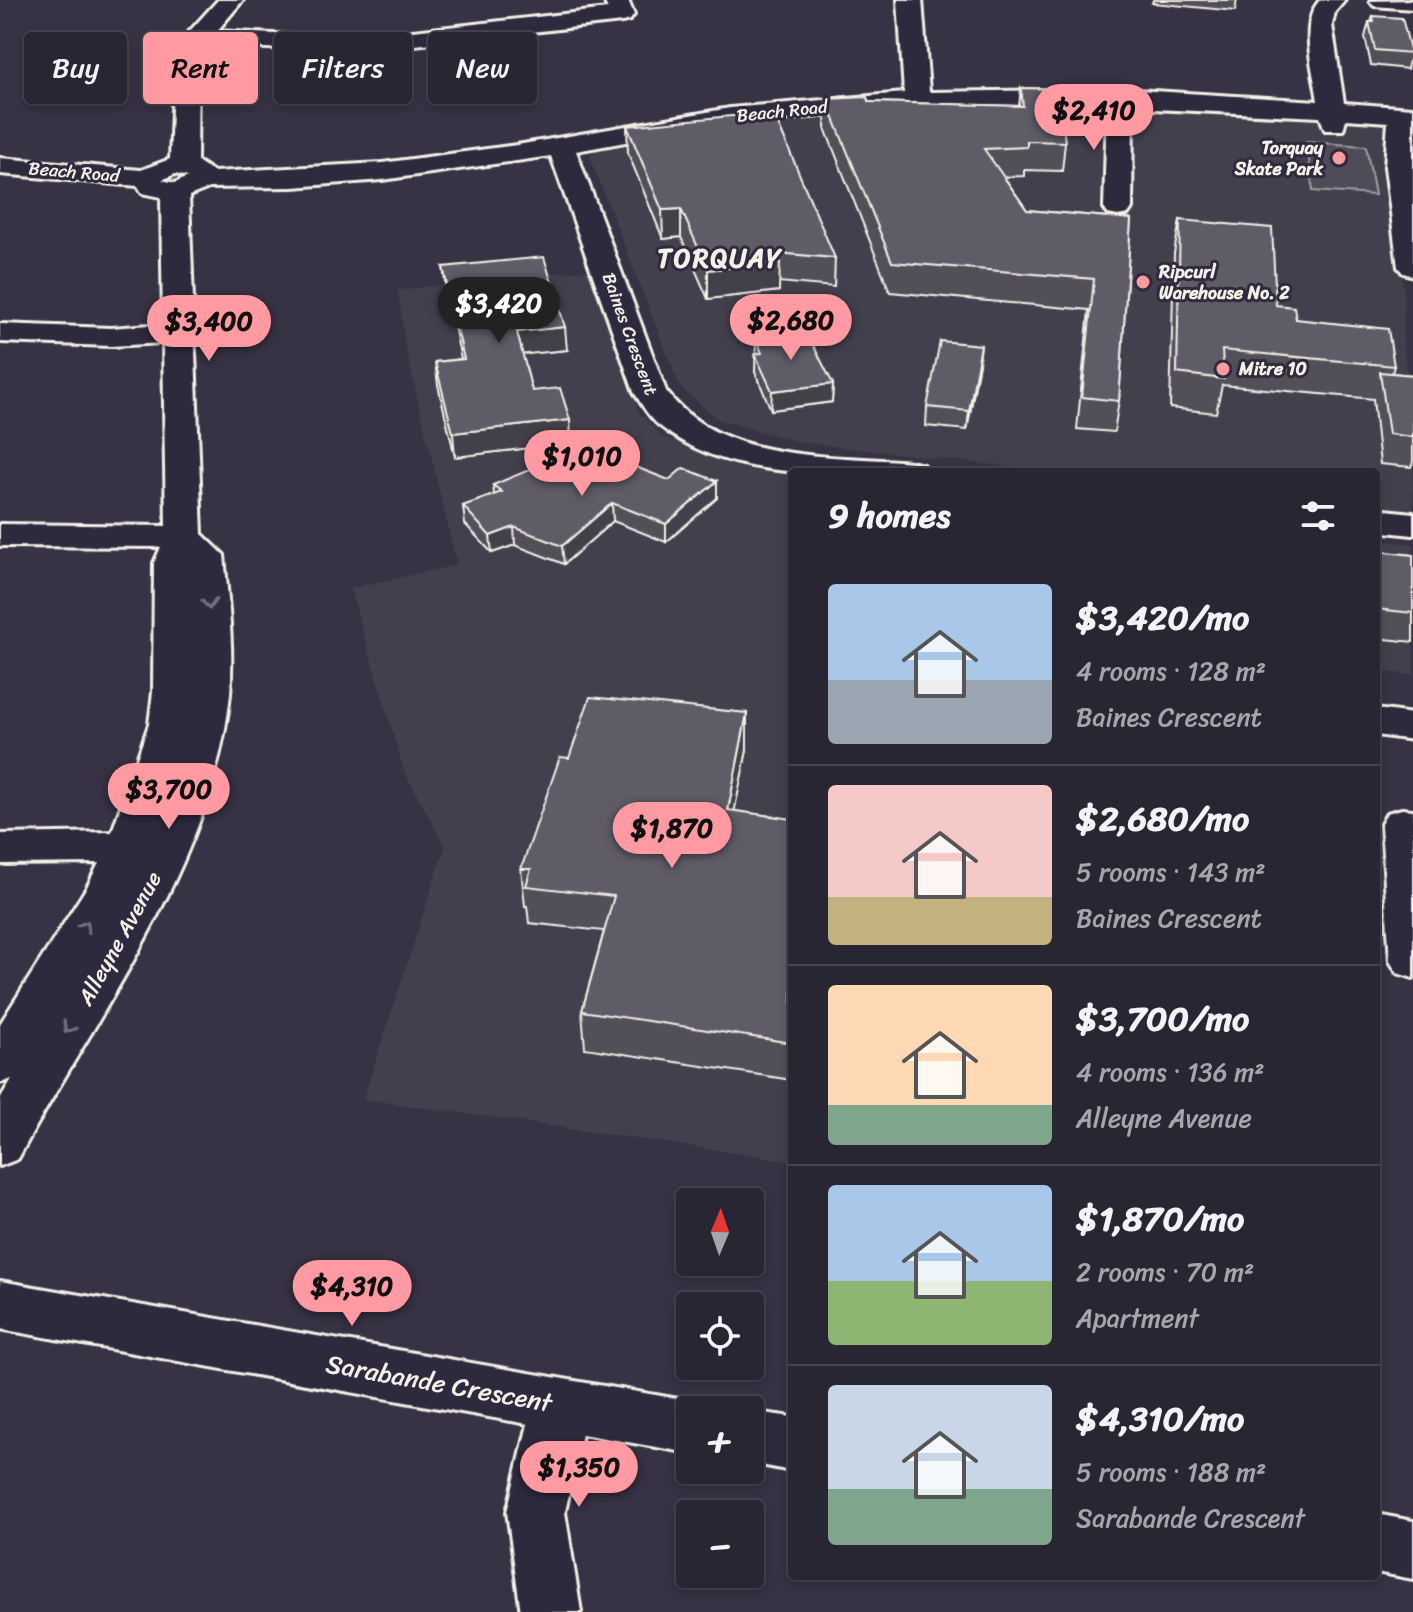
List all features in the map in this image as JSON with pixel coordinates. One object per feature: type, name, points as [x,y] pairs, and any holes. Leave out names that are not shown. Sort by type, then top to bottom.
[{"type":"street","points":[[202,32],[231,0]]},
{"type":"street","points":[[910,0],[917,99]]},
{"type":"street","points":[[1332,117],[1320,25],[1323,11],[1333,0]]},
{"type":"street","points":[[1382,1],[1413,2]]},
{"type":"street","points":[[258,40],[351,45],[622,16]]},
{"type":"street","points":[[1118,208],[1120,97]]},
{"type":"street","name":"Beach Road","points":[[0,166],[177,179],[271,180],[362,173],[561,146],[724,117],[917,99],[1120,97],[1332,117],[1406,142]]},
{"type":"street","name":"Alleyne Avenue","points":[[0,1064],[107,892],[128,847],[169,724],[173,692],[172,563],[184,537],[177,179],[183,104]]},
{"type":"street","points":[[1406,142],[1413,267]]},
{"type":"street","name":"Baines Crescent","points":[[561,146],[650,392],[657,406],[670,420],[729,450],[873,468]]},
{"type":"street","points":[[0,333],[111,337],[180,332]]},
{"type":"street","points":[[1380,520],[1413,524]]},
{"type":"street","points":[[0,535],[184,537]]},
{"type":"street","name":"Alleyne Avenue","points":[[0,1145],[146,898],[190,791],[203,738],[212,656],[206,555],[184,537]]},
{"type":"street","points":[[1380,723],[1413,727]]},
{"type":"street","points":[[1413,825],[1402,824],[1413,961]]},
{"type":"street","points":[[0,849],[128,847]]},
{"type":"street","name":"Sarabande Crescent","points":[[0,1305],[676,1425]]},
{"type":"street","points":[[551,1612],[536,1512],[560,1405]]},
{"type":"street","points":[[764,1439],[788,1443]]},
{"type":"street","points":[[1380,1544],[1413,1550]]},
{"type":"shaded area","points":[[1037,103],[1186,108],[1413,123],[1413,275],[1386,138],[1404,291],[1403,347],[1413,405],[1413,510],[1380,506],[1380,468],[1019,468],[798,442],[719,420],[680,387],[590,158],[595,150],[727,127],[880,107]]},
{"type":"shaded area","name":"Torquay Skate Park","points":[[1307,142],[1366,146],[1375,195],[1313,191]]},
{"type":"shaded area","points":[[593,269],[639,412],[662,436],[730,465],[788,473],[788,1160],[363,1099],[445,847],[404,771],[350,588],[457,565],[405,346],[398,290]]},
{"type":"shaded area","points":[[1380,540],[1413,544],[1413,675],[1380,671]]},
{"type":"building","points":[[1373,16],[1402,18],[1411,53],[1375,50],[1369,22],[1374,22]]},
{"type":"building","points":[[1021,88],[1059,89],[1065,142],[1027,141],[1027,147],[984,149],[1027,210],[1131,219],[1119,401],[1082,397],[1094,279],[892,262],[826,99],[867,97],[869,102],[1023,106]]},
{"type":"building","points":[[773,112],[835,258],[775,253],[780,262],[708,270],[681,209],[662,210],[627,126]]},
{"type":"building","points":[[1180,220],[1272,228],[1276,305],[1294,307],[1296,319],[1388,329],[1394,366],[1222,350],[1224,379],[1177,373]]},
{"type":"building","points":[[544,257],[565,327],[517,332],[532,391],[560,388],[570,420],[453,433],[435,362],[464,359],[443,267]]},
{"type":"building","points":[[807,333],[833,384],[772,391],[755,354],[762,353],[756,338]]},
{"type":"building","points":[[940,341],[981,345],[969,411],[927,407]]},
{"type":"building","points":[[1380,372],[1413,375],[1413,437],[1389,434]]},
{"type":"building","points":[[577,450],[587,482],[615,459],[669,480],[683,468],[717,481],[666,524],[612,503],[562,546],[514,527],[490,536],[463,506],[502,492],[493,485]]},
{"type":"building","points":[[1380,551],[1413,555],[1413,613],[1380,609]]},
{"type":"building","points":[[590,697],[747,713],[728,810],[788,818],[788,1042],[582,1011],[614,896],[526,886],[531,869],[521,869],[560,757],[569,758]]},
{"type":"place","name":"Torquay Skate Park","points":[[1339,158]]},
{"type":"place","name":"Ripcurl Warehouse No. 2","points":[[1143,282]]},
{"type":"place","name":"Mitre 10","points":[[1223,369]]},
{"type":"district","name":"TORQUAY","points":[[720,258]]}]
